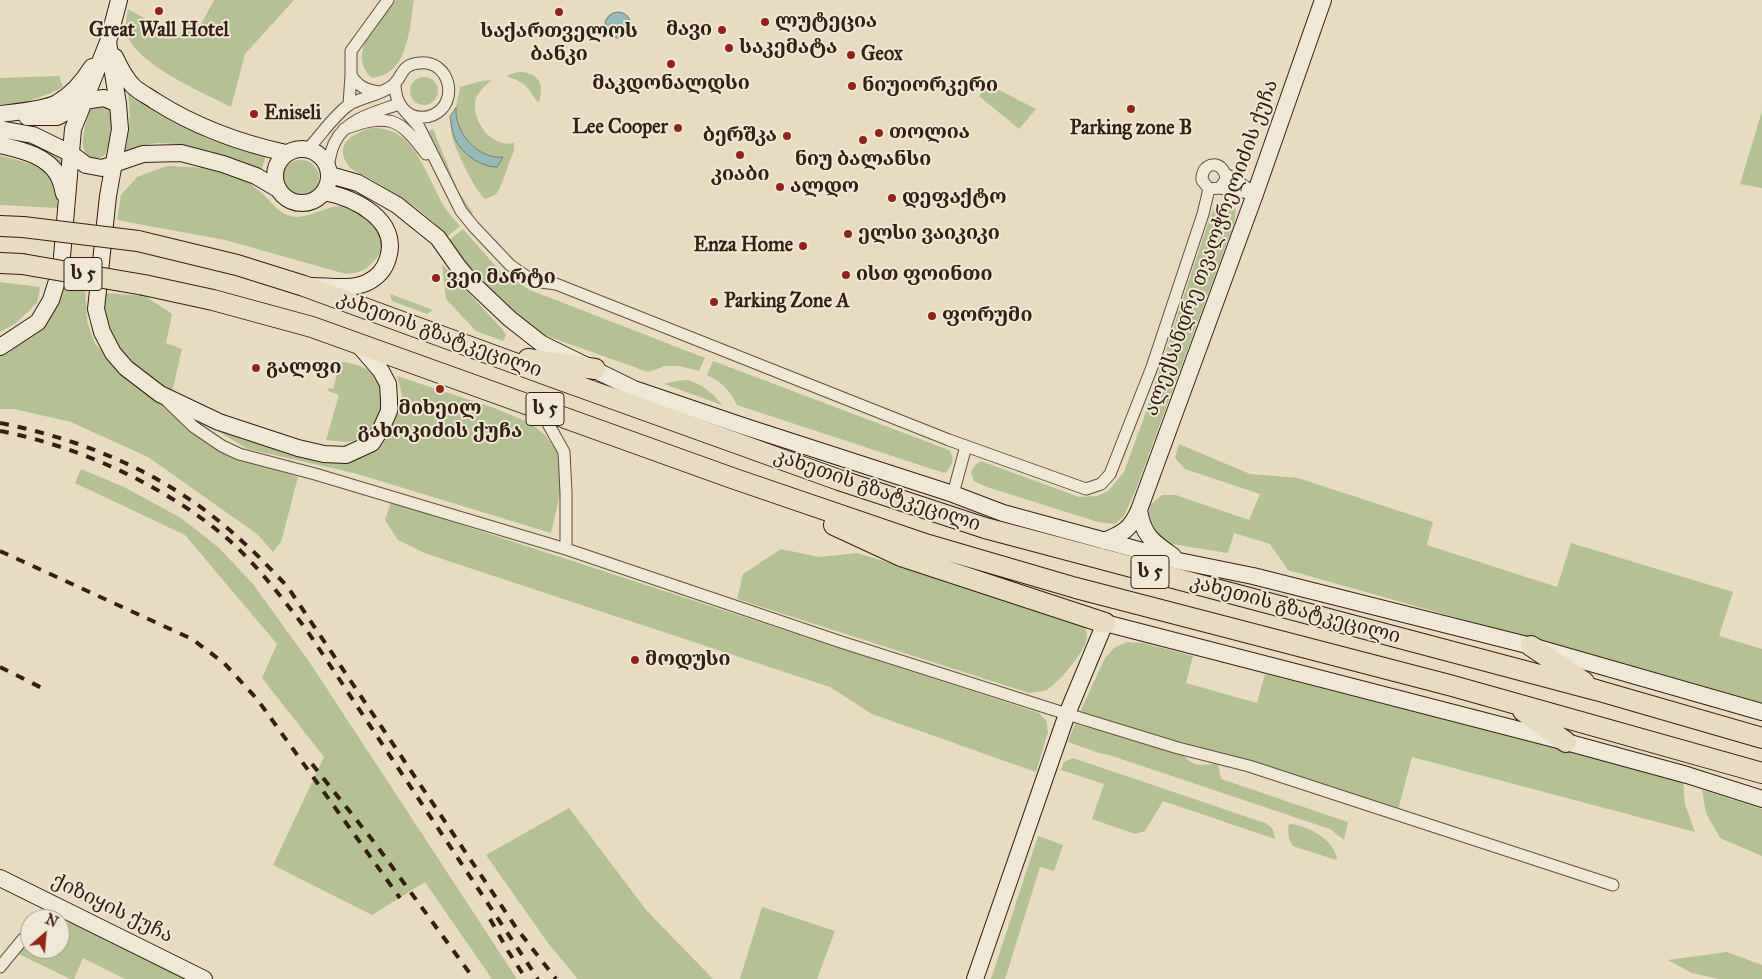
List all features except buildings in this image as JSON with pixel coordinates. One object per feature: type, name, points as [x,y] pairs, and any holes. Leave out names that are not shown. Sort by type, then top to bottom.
[{"type":"highway","name":"კახეთის გზატკეცილი","points":[[0,226],[138,241],[237,265],[304,286],[839,480],[968,522],[1290,610],[1596,690],[1762,738]]},
{"type":"highway","name":"კახეთის გზატკეცილი","points":[[0,263],[22,264],[144,285],[268,314],[312,327],[732,478],[922,543],[1076,588],[1514,704],[1762,773]]},
{"type":"highway","points":[[486,352],[595,370]]},
{"type":"highway","points":[[732,478],[901,556],[1105,623]]},
{"type":"highway","points":[[1531,646],[1596,690]]},
{"type":"highway","points":[[1514,704],[1566,742]]},
{"type":"street","points":[[0,347],[38,322],[52,300],[62,268],[73,129],[108,42],[119,0]]},
{"type":"street","points":[[350,105],[351,51],[388,0]]},
{"type":"street","name":"ალექსანდრე თვალჭრელიძის ქუჩა","points":[[1104,541],[1121,534],[1134,523],[1255,194],[1323,0]]},
{"type":"street","points":[[108,42],[120,129],[113,164],[96,309],[102,332],[112,353],[126,368],[160,394],[194,427],[222,446],[239,454],[315,474],[566,549],[779,621],[1067,714],[1178,748],[1248,766],[1613,885]]},
{"type":"street","points":[[0,114],[26,111],[56,103],[85,78],[108,42]]},
{"type":"street","points":[[108,42],[124,76],[134,88],[170,110],[214,132],[262,148],[286,153]]},
{"type":"street","points":[[402,107],[412,115],[421,117],[437,113],[443,108],[450,94],[446,77],[441,70],[434,65],[419,63],[407,67],[402,71],[395,83],[395,95],[402,107],[419,127],[461,211],[510,265],[533,281],[556,284],[966,446],[1086,489],[1101,484],[1110,474],[1152,367],[1203,214],[1215,188],[1225,182],[1226,174]]},
{"type":"street","points":[[351,76],[356,83],[364,88],[379,92]]},
{"type":"street","points":[[308,148],[350,105],[395,83]]},
{"type":"street","points":[[0,114],[36,118],[57,116],[84,101],[104,98],[118,104]]},
{"type":"street","points":[[0,129],[33,135],[70,153],[86,165],[102,168],[143,154],[181,153],[223,164],[256,176],[278,189],[292,201],[300,203],[318,198],[324,192],[328,184],[334,142],[344,129],[357,120],[402,107]]},
{"type":"street","points":[[344,129],[365,122],[387,120],[398,123],[413,136],[442,175]]},
{"type":"street","points":[[0,145],[22,150],[41,158],[51,166],[59,176],[66,201]]},
{"type":"street","points":[[278,189],[275,181],[275,172],[278,163],[286,153],[299,148],[308,148],[316,152],[323,158],[329,170],[358,183],[397,205],[438,238],[472,283],[528,334],[542,344],[634,388],[743,426],[953,494],[1003,513],[1179,561],[1253,576],[1531,646],[1762,712]]},
{"type":"street","points":[[1211,165],[1222,168],[1226,174],[1255,194],[1215,188],[1202,180],[1204,169],[1211,165]]},
{"type":"street","points":[[304,286],[349,286],[366,283],[384,269],[391,246],[388,232],[376,217],[352,200],[324,192]]},
{"type":"street","points":[[160,394],[219,422],[270,439],[324,454],[346,455],[372,442],[381,429],[389,411],[388,384],[377,366],[357,343]]},
{"type":"street","points":[[525,402],[546,420],[564,452],[566,549]]},
{"type":"street","points":[[953,494],[966,446]]},
{"type":"street","points":[[1139,510],[1142,526],[1150,539],[1179,561]]},
{"type":"street","points":[[974,979],[1067,714],[1105,623],[1566,742],[1687,775],[1762,799]]},
{"type":"street","name":"ქიზიყის ქუჩა","points":[[0,878],[50,909]]},
{"type":"street","name":"ქიზიყის ქუჩა","points":[[70,919],[204,979]]},
{"type":"street","points":[[0,967],[20,942]]},
{"type":"green space","points":[[214,0],[294,0],[245,54],[231,107],[155,66],[131,44],[126,32],[128,9],[178,37],[188,18],[200,26]]},
{"type":"green space","points":[[396,0],[414,0],[405,48],[393,68],[384,75],[372,78],[365,68],[362,58],[363,48],[374,27]]},
{"type":"green space","points":[[519,72],[531,74],[538,80],[541,90],[539,102],[524,84],[508,77],[508,75]]},
{"type":"green space","points":[[59,76],[63,87],[55,91],[25,102],[0,104],[0,78]]},
{"type":"green space","points":[[424,77],[434,81],[438,91],[434,101],[424,105],[414,101],[410,91],[414,81]]},
{"type":"green space","points":[[492,80],[476,98],[475,109],[477,117],[485,132],[498,142],[514,143],[514,150],[499,190],[495,195],[486,199],[472,181],[458,154],[452,137],[450,117],[453,135],[497,167],[503,157],[486,155],[472,145],[461,130],[456,114],[460,87]]},
{"type":"green space","points":[[987,84],[1036,109],[1019,129],[979,96]]},
{"type":"green space","points":[[131,89],[170,118],[210,140],[266,155],[262,169],[212,152],[172,144],[155,143],[125,151],[130,122],[128,93]]},
{"type":"green space","points":[[96,105],[108,107],[111,111],[113,122],[106,152],[104,156],[95,159],[85,152],[83,140],[89,110]]},
{"type":"green space","points":[[1762,111],[1762,188],[1740,184]]},
{"type":"green space","points":[[371,128],[394,132],[412,148],[445,208],[460,226],[447,237],[418,209],[356,172],[348,165],[344,158],[344,145],[352,136]]},
{"type":"green space","points":[[433,129],[458,191],[473,213],[471,214],[456,193],[427,132]]},
{"type":"green space","points":[[28,136],[63,152],[62,165],[49,155],[0,139]]},
{"type":"green space","points":[[0,156],[34,165],[48,175],[56,194],[58,208],[0,205]]},
{"type":"green space","points":[[301,160],[308,161],[314,165],[318,171],[318,185],[314,191],[308,195],[301,196],[294,195],[288,191],[284,185],[283,178],[284,171],[288,165],[294,161]]},
{"type":"green space","points":[[167,166],[213,169],[239,176],[247,180],[280,211],[292,216],[301,217],[335,207],[353,208],[367,218],[378,232],[381,239],[379,255],[364,270],[346,274],[225,240],[117,220],[121,195],[137,177]]},
{"type":"green space","points":[[1225,204],[1236,209],[1234,224],[1136,489],[1124,516],[1115,524],[1098,522],[987,487],[974,481],[971,472],[975,465],[981,461],[1079,497],[1097,496],[1108,491],[1124,472],[1210,217],[1215,207]]},
{"type":"green space","points":[[463,229],[500,271],[530,290],[705,358],[699,371],[680,366],[665,366],[648,372],[547,336],[523,322],[485,285],[462,259],[449,240]]},
{"type":"green space","points":[[442,264],[502,329],[506,335],[503,341],[476,331],[446,299]]},
{"type":"green space","points":[[0,282],[40,287],[37,303],[16,323],[0,332]]},
{"type":"green space","points":[[63,286],[85,289],[87,321],[95,344],[200,439],[236,457],[298,477],[281,542],[273,552],[257,534],[148,457],[71,422],[14,409],[0,409],[0,354]]},
{"type":"green space","points":[[106,293],[145,296],[172,314],[166,343],[182,349],[172,392],[160,386],[116,351],[104,313]]},
{"type":"green space","points":[[390,294],[433,310],[427,314],[392,301]]},
{"type":"green space","points":[[713,361],[949,450],[953,459],[951,464],[946,473],[941,472],[737,405],[725,387],[707,375]]},
{"type":"green space","points":[[346,362],[368,370],[377,379],[382,390],[384,403],[373,430],[364,439],[346,442],[326,440],[339,395],[328,391],[329,388],[333,389],[337,374],[334,372],[336,363]]},
{"type":"green space","points":[[397,376],[494,408],[530,423],[546,436],[558,453],[560,494],[551,533],[354,473],[248,449],[209,426],[211,423],[343,461],[368,454],[381,444],[399,409],[402,394]]},
{"type":"green space","points":[[688,380],[707,390],[722,405],[664,384]]},
{"type":"green space","points":[[1179,444],[1250,474],[1298,478],[1433,522],[1427,545],[1557,587],[1571,543],[1733,592],[1719,636],[1762,649],[1762,704],[1288,570],[1270,544],[1234,533],[1228,553],[1172,544],[1156,537],[1148,517],[1150,505],[1162,495],[1176,495],[1249,520],[1260,494],[1185,469],[1175,458]]},
{"type":"green space","points":[[81,469],[124,487],[181,518],[218,547],[253,584],[310,663],[517,979],[492,979],[425,882],[372,915],[273,865],[324,757],[262,678],[277,644],[185,535],[75,483]]},
{"type":"green space","points":[[391,502],[1039,713],[1046,720],[1048,732],[1036,772],[872,714],[830,687],[427,554],[398,540],[385,520]]},
{"type":"green space","points":[[781,549],[819,557],[857,553],[1082,621],[1086,630],[1086,642],[1072,665],[1053,685],[1044,691],[1029,693],[737,599],[743,574]]},
{"type":"green space","points":[[1127,642],[1143,643],[1193,656],[1186,683],[1257,703],[1265,674],[1683,781],[1685,804],[1695,832],[1412,757],[1398,810],[1237,757],[1080,712],[1105,658],[1114,648]]},
{"type":"green space","points":[[1075,724],[1180,751],[1192,763],[1218,764],[1221,779],[1348,822],[1344,840],[1330,829],[1068,742]]},
{"type":"green space","points":[[1073,758],[1265,823],[1273,830],[1275,839],[1163,801],[1145,831],[1135,834],[1092,819],[1104,784],[1061,770],[1064,762]]},
{"type":"green space","points":[[1702,790],[1762,809],[1762,856],[1720,838],[1706,813]]},
{"type":"green space","points":[[569,808],[647,911],[713,979],[578,979],[548,943],[486,855]]},
{"type":"green space","points":[[1289,824],[1304,827],[1319,834],[1331,845],[1337,859],[1293,846],[1290,842]]},
{"type":"green space","points":[[1038,836],[1063,845],[1054,871],[1040,867],[1005,979],[991,979]]},
{"type":"green space","points":[[762,907],[835,931],[817,979],[740,979]]},
{"type":"green space","points":[[73,920],[195,979],[125,979],[83,958],[74,979],[70,979],[29,959],[70,959],[70,922]]},
{"type":"green space","points":[[1727,952],[1762,965],[1762,979],[1719,979],[1692,973],[1668,960]]},
{"type":"water","points":[[618,12],[628,15],[631,25],[628,35],[618,38],[608,35],[605,25],[608,15]]},
{"type":"water","points":[[456,108],[459,126],[469,143],[485,154],[503,157],[497,167],[478,162],[461,148],[454,136],[450,117]]},
{"type":"railway","points":[[0,423],[67,440],[130,465],[190,499],[250,548],[287,586],[517,929],[556,979]]},
{"type":"railway","points":[[0,431],[61,447],[121,471],[179,503],[205,521],[240,550],[306,629],[538,979]]},
{"type":"railway","points":[[0,551],[192,639],[224,663],[257,699],[400,898]]},
{"type":"railway","points":[[0,667],[44,689]]},
{"type":"railway","points":[[312,764],[374,842],[474,979]]},
{"type":"railway","points":[[490,919],[526,979]]},
{"type":"place","name":"Great Wall Hotel","points":[[159,11]]},
{"type":"place","name":"საქართველოს ბანკი","points":[[559,12]]},
{"type":"place","name":"ლუტეცია","points":[[765,22]]},
{"type":"place","name":"მავი","points":[[722,30]]},
{"type":"place","name":"საკემატა","points":[[729,48]]},
{"type":"place","name":"Geox","points":[[851,55]]},
{"type":"place","name":"მაკდონალდსი","points":[[671,64]]},
{"type":"place","name":"ნიუიორკერი","points":[[852,86]]},
{"type":"place","name":"Parking zone B","points":[[1131,109]]},
{"type":"place","name":"Eniseli","points":[[254,114]]},
{"type":"place","name":"Lee Cooper","points":[[678,128]]},
{"type":"place","name":"თოლია","points":[[879,133]]},
{"type":"place","name":"ბერშკა","points":[[787,136]]},
{"type":"place","name":"ნიუ ბალანსი","points":[[863,140]]},
{"type":"place","name":"კიაბი","points":[[740,155]]},
{"type":"place","name":"ალდო","points":[[780,187]]},
{"type":"place","name":"დეფაქტო","points":[[892,198]]},
{"type":"place","name":"ელსი ვაიკიკი","points":[[848,234]]},
{"type":"place","name":"Enza Home","points":[[803,246]]},
{"type":"place","name":"ისთ ფოინთი","points":[[846,275]]},
{"type":"place","name":"ვეი მარტი","points":[[436,278]]},
{"type":"place","name":"Parking Zone A","points":[[714,302]]},
{"type":"place","name":"ფორუმი","points":[[932,316]]},
{"type":"place","name":"გალფი","points":[[256,368]]},
{"type":"place","name":"მიხეილ გახოკიძის ქუჩა","points":[[440,389]]},
{"type":"place","name":"მოდუსი","points":[[635,660]]}]
